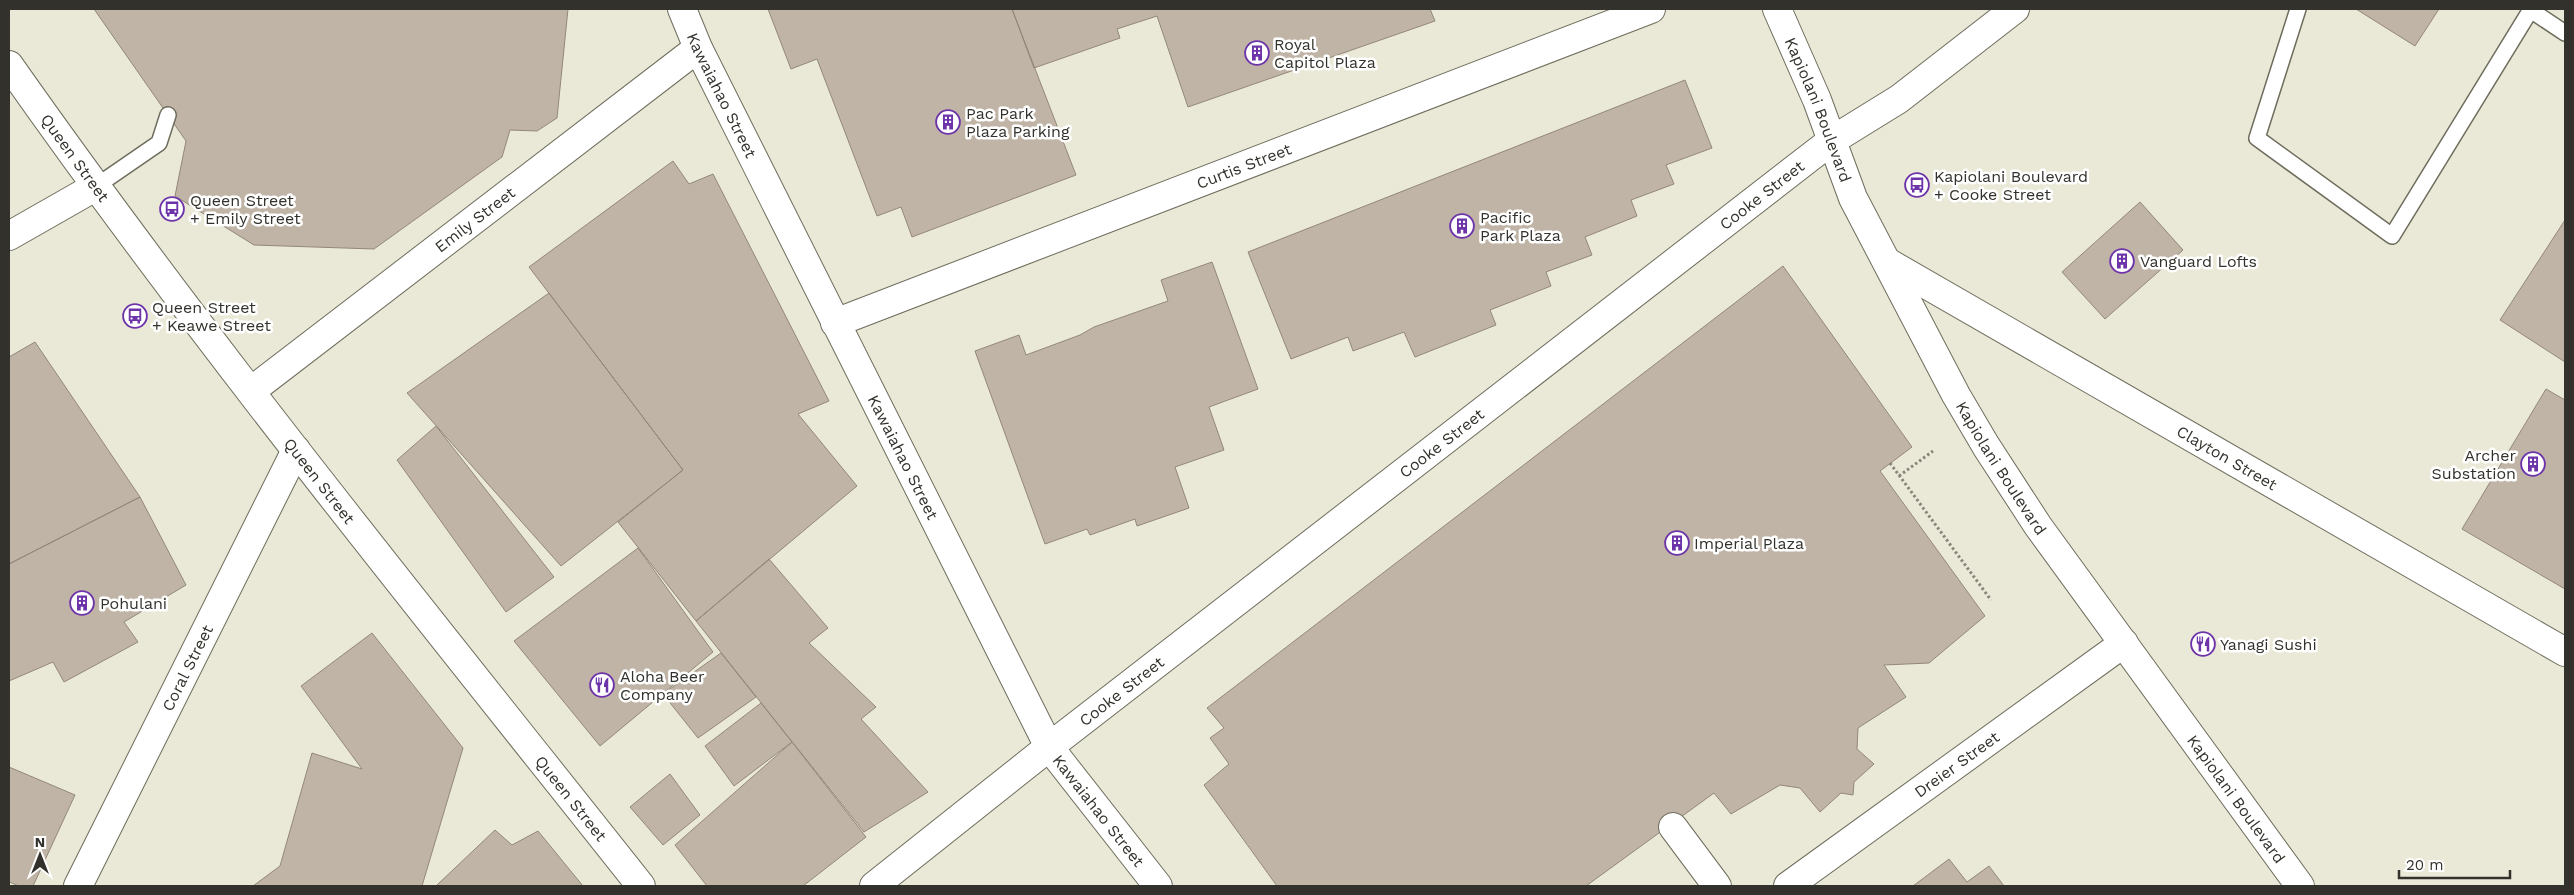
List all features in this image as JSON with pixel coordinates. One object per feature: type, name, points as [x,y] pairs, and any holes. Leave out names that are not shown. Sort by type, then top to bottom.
[{"type":"street","name":"Kawaiahao Street","points":[[682,9],[698,48],[1049,747],[1158,886]]},
{"type":"street","name":"Curtis Street","points":[[835,323],[1652,9]]},
{"type":"street","name":"Kapiolani Boulevard","points":[[1777,9],[1817,100],[1853,198],[1889,263],[1952,387],[1986,446],[2038,526],[2300,886]]},
{"type":"street","name":"Cooke Street","points":[[874,886],[1049,747],[1831,141],[1899,99],[2015,9]]},
{"type":"street","name":"Emily Street","points":[[251,391],[698,48]]},
{"type":"street","name":"Queen Street","points":[[9,65],[95,188],[296,450],[642,886]]},
{"type":"street","points":[[9,236],[95,188]]},
{"type":"street","name":"Clayton Street","points":[[1889,263],[2565,652]]},
{"type":"street","name":"Coral Street","points":[[78,886],[296,450]]},
{"type":"street","name":"Dreier Street","points":[[1788,886],[2124,643]]},
{"type":"street","points":[[1673,827],[1717,886]]},
{"type":"lane","points":[[2298,9],[2257,138],[2392,236],[2530,10],[2565,33]]},
{"type":"lane","points":[[95,188],[160,143],[168,115]]},
{"type":"path","points":[[1899,476],[1933,451]]},
{"type":"path","points":[[1890,463],[1990,600]]},
{"type":"building","points":[[94,9],[568,9],[557,118],[537,131],[510,130],[502,157],[374,249],[254,245],[175,196],[186,141]]},
{"type":"building","name":"Pac Park Plaza Parking","points":[[768,9],[1012,9],[1076,175],[912,237],[901,207],[877,216],[817,59],[791,69]]},
{"type":"building","name":"Royal Capitol Plaza","points":[[1012,9],[1430,9],[1435,21],[1188,107],[1157,16],[1117,29],[1120,38],[1034,68]]},
{"type":"building","points":[[2356,9],[2439,9],[2415,46]]},
{"type":"building","name":"Pacific Park Plaza","points":[[1685,80],[1712,148],[1666,165],[1674,184],[1631,200],[1637,216],[1585,237],[1592,255],[1546,272],[1551,286],[1490,310],[1496,325],[1415,357],[1404,332],[1353,351],[1348,337],[1291,359],[1248,252]]},
{"type":"building","points":[[673,161],[689,184],[713,174],[829,401],[798,414],[857,486],[696,621],[618,522],[683,470],[529,267]]},
{"type":"building","name":"Vanguard Lofts","points":[[2140,202],[2183,250],[2105,319],[2062,272]]},
{"type":"building","points":[[2565,220],[2565,362],[2500,320]]},
{"type":"building","points":[[1212,262],[1258,389],[1209,407],[1224,450],[1175,467],[1189,508],[1137,526],[1135,519],[1090,535],[1087,529],[1045,544],[975,351],[1019,335],[1026,355],[1080,335],[1094,327],[1168,301],[1161,280]]},
{"type":"building","name":"Imperial Plaza","points":[[1783,266],[1912,447],[1880,471],[1985,616],[1929,663],[1884,665],[1906,697],[1858,728],[1857,749],[1874,764],[1854,782],[1853,795],[1841,793],[1820,812],[1800,788],[1780,785],[1731,814],[1714,793],[1586,886],[1277,886],[1204,785],[1229,764],[1210,738],[1224,728],[1207,708]]},
{"type":"building","points":[[549,293],[683,470],[561,566],[407,393]]},
{"type":"building","points":[[35,342],[140,497],[9,564],[9,357]]},
{"type":"building","name":"Archer Substation","points":[[2546,389],[2565,400],[2565,589],[2462,529]]},
{"type":"building","points":[[436,426],[554,577],[506,612],[397,460]]},
{"type":"building","name":"Pohulani","points":[[140,497],[186,585],[124,622],[138,642],[64,682],[53,662],[9,681],[9,564]]},
{"type":"building","points":[[638,548],[713,652],[600,746],[514,641]]},
{"type":"building","points":[[769,559],[828,628],[809,643],[876,707],[861,719],[928,792],[864,832],[696,621]]},
{"type":"building","points":[[372,633],[463,748],[422,886],[253,886],[280,866],[312,753],[362,769],[301,686]]},
{"type":"building","points":[[721,653],[756,697],[698,738],[663,694]]},
{"type":"building","points":[[761,703],[792,742],[734,786],[705,746]]},
{"type":"building","points":[[792,742],[866,837],[803,886],[707,886],[675,845]]},
{"type":"building","points":[[9,767],[75,795],[33,886],[19,886],[9,882]]},
{"type":"building","points":[[670,774],[700,815],[663,845],[630,807]]},
{"type":"building","points":[[495,830],[512,845],[538,831],[583,886],[436,886]]},
{"type":"building","points":[[1949,859],[1967,882],[1989,866],[2004,886],[1913,886]]},
{"type":"place","name":"Royal Capitol Plaza","points":[[1257,53]]},
{"type":"place","name":"Pac Park Plaza Parking","points":[[948,122]]},
{"type":"place","name":"Kapiolani Boulevard + Cooke Street","points":[[1917,185]]},
{"type":"place","name":"Queen Street + Emily Street","points":[[172,209]]},
{"type":"place","name":"Pacific Park Plaza","points":[[1462,226]]},
{"type":"place","name":"Vanguard Lofts","points":[[2122,261]]},
{"type":"place","name":"Queen Street + Keawe Street","points":[[135,316]]},
{"type":"place","name":"Archer Substation","points":[[2533,464]]},
{"type":"place","name":"Imperial Plaza","points":[[1677,543]]},
{"type":"place","name":"Pohulani","points":[[82,603]]},
{"type":"place","name":"Yanagi Sushi","points":[[2203,644]]},
{"type":"place","name":"Aloha Beer Company","points":[[602,685]]}]
